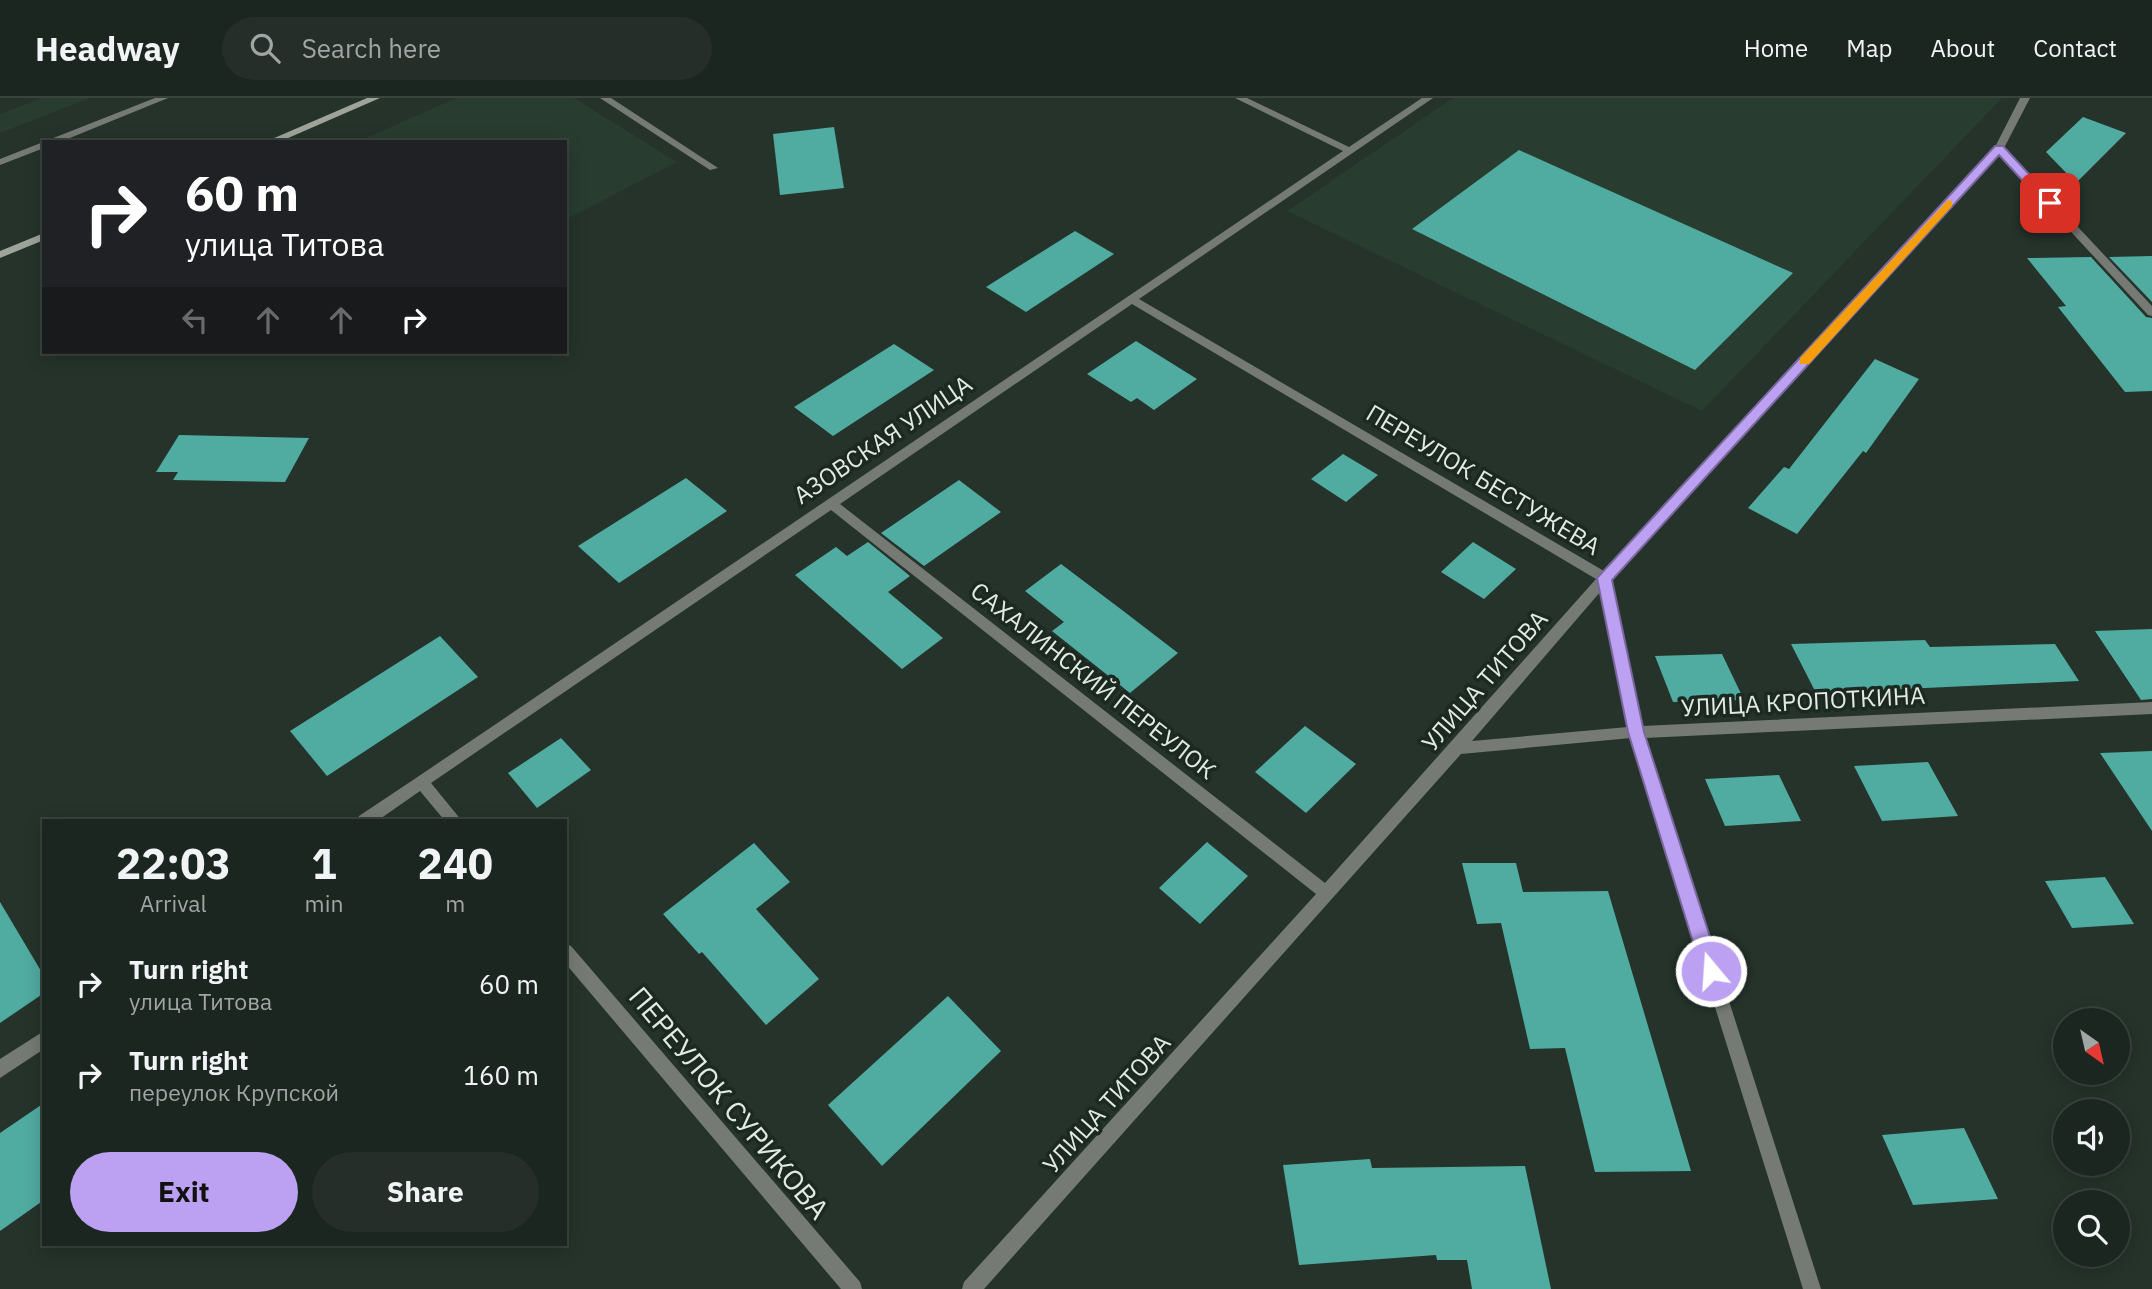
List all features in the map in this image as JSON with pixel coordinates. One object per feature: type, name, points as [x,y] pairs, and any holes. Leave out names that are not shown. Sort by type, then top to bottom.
[{"type":"main road","points":[[275,140],[374,98]]},
{"type":"main road","points":[[0,255],[42,237]]},
{"type":"street","points":[[56,140],[163,98]]},
{"type":"street","points":[[605,98],[713,168]]},
{"type":"street","points":[[1240,98],[1350,151]]},
{"type":"street","name":"АЗОВСКАЯ УЛИЦА","points":[[367,819],[1428,98]]},
{"type":"street","name":"УЛИЦА ТИТОВА","points":[[971,1289],[1458,748],[1605,578],[1999,149],[2025,98]]},
{"type":"street","points":[[0,162],[42,145]]},
{"type":"street","points":[[1999,149],[2152,313]]},
{"type":"street","name":"ПЕРЕУЛОК БЕСТУЖЕВА","points":[[1134,300],[1605,578],[1636,732],[1812,1289]]},
{"type":"street","name":"САХАЛИНСКИЙ ПЕРЕУЛОК","points":[[831,504],[1327,894]]},
{"type":"street","name":"УЛИЦА КРОПОТКИНА","points":[[1458,748],[1636,732],[2152,708]]},
{"type":"street","points":[[421,782],[453,819]]},
{"type":"street","name":"ПЕРЕУЛОК СУРИКОВА","points":[[567,953],[853,1289]]},
{"type":"street","points":[[0,1069],[42,1040]]},
{"type":"shaded area","points":[[42,98],[90,98],[0,133],[0,114]]},
{"type":"shaded area","points":[[456,98],[574,98],[677,162],[567,219],[567,140],[362,140]]},
{"type":"shaded area","points":[[1453,98],[2001,99],[1702,411],[1287,211]]},
{"type":"building","points":[[2083,117],[2126,133],[2076,183],[2046,152]]},
{"type":"building","points":[[834,127],[844,188],[780,195],[773,134]]},
{"type":"building","points":[[1519,150],[1793,273],[1695,370],[1412,229]]},
{"type":"building","points":[[1075,231],[1114,254],[1026,312],[986,287]]},
{"type":"building","points":[[2152,256],[2152,302],[2109,257]]},
{"type":"building","points":[[2091,257],[2146,317],[2152,318],[2152,391],[2125,392],[2058,307],[2066,306],[2027,258]]},
{"type":"building","points":[[1136,341],[1197,379],[1154,410],[1137,398],[1131,402],[1087,374]]},
{"type":"building","points":[[894,344],[934,370],[833,436],[794,407]]},
{"type":"building","points":[[1875,359],[1919,379],[1866,453],[1863,451],[1797,534],[1748,508],[1784,467],[1789,469]]},
{"type":"building","points":[[179,435],[309,438],[285,482],[173,480],[178,472],[156,472]]},
{"type":"building","points":[[1343,454],[1378,475],[1346,502],[1311,479]]},
{"type":"building","points":[[686,478],[727,511],[619,583],[578,546]]},
{"type":"building","points":[[959,480],[1001,512],[924,566],[881,533]]},
{"type":"building","points":[[868,542],[910,576],[888,592],[943,638],[902,669],[795,575],[836,547],[847,556]]},
{"type":"building","points":[[1473,542],[1516,569],[1484,599],[1441,572]]},
{"type":"building","points":[[1061,564],[1178,653],[1130,693],[1052,631],[1064,622],[1025,591]]},
{"type":"building","points":[[2152,629],[2152,699],[2141,700],[2095,631]]},
{"type":"building","points":[[440,636],[478,677],[327,776],[290,731]]},
{"type":"building","points":[[1925,640],[1930,647],[2055,644],[2079,681],[1816,693],[1791,644]]},
{"type":"building","points":[[1722,654],[1744,700],[1673,702],[1655,656]]},
{"type":"building","points":[[1305,726],[1356,764],[1306,813],[1255,772]]},
{"type":"building","points":[[561,738],[591,770],[537,808],[508,773]]},
{"type":"building","points":[[2152,751],[2152,831],[2100,753]]},
{"type":"building","points":[[1928,762],[1958,816],[1882,821],[1854,766]]},
{"type":"building","points":[[1779,775],[1801,821],[1725,826],[1705,779]]},
{"type":"building","points":[[1207,842],[1248,876],[1200,924],[1159,888]]},
{"type":"building","points":[[754,843],[790,882],[756,909],[819,979],[766,1025],[702,952],[699,954],[663,914]]},
{"type":"building","points":[[1462,863],[1516,863],[1523,892],[1608,891],[1691,1171],[1595,1172],[1565,1048],[1530,1049],[1501,923],[1477,924]]},
{"type":"building","points":[[2105,877],[2134,924],[2072,928],[2045,881]]},
{"type":"building","points":[[0,902],[42,973],[42,994],[0,1023]]},
{"type":"building","points":[[948,996],[1001,1051],[882,1166],[828,1105]]},
{"type":"building","points":[[42,1104],[42,1201],[0,1231],[0,1133]]},
{"type":"building","points":[[1964,1128],[1998,1199],[1913,1205],[1882,1135]]},
{"type":"building","points":[[1370,1159],[1372,1168],[1525,1166],[1551,1289],[1472,1289],[1467,1260],[1437,1260],[1436,1255],[1299,1265],[1283,1165]]},
{"type":"slow traffic","points":[[1804,361],[1948,204]]},
{"type":"route","points":[[1711,971],[1636,732],[1605,578],[1999,149],[2050,203]]}]
